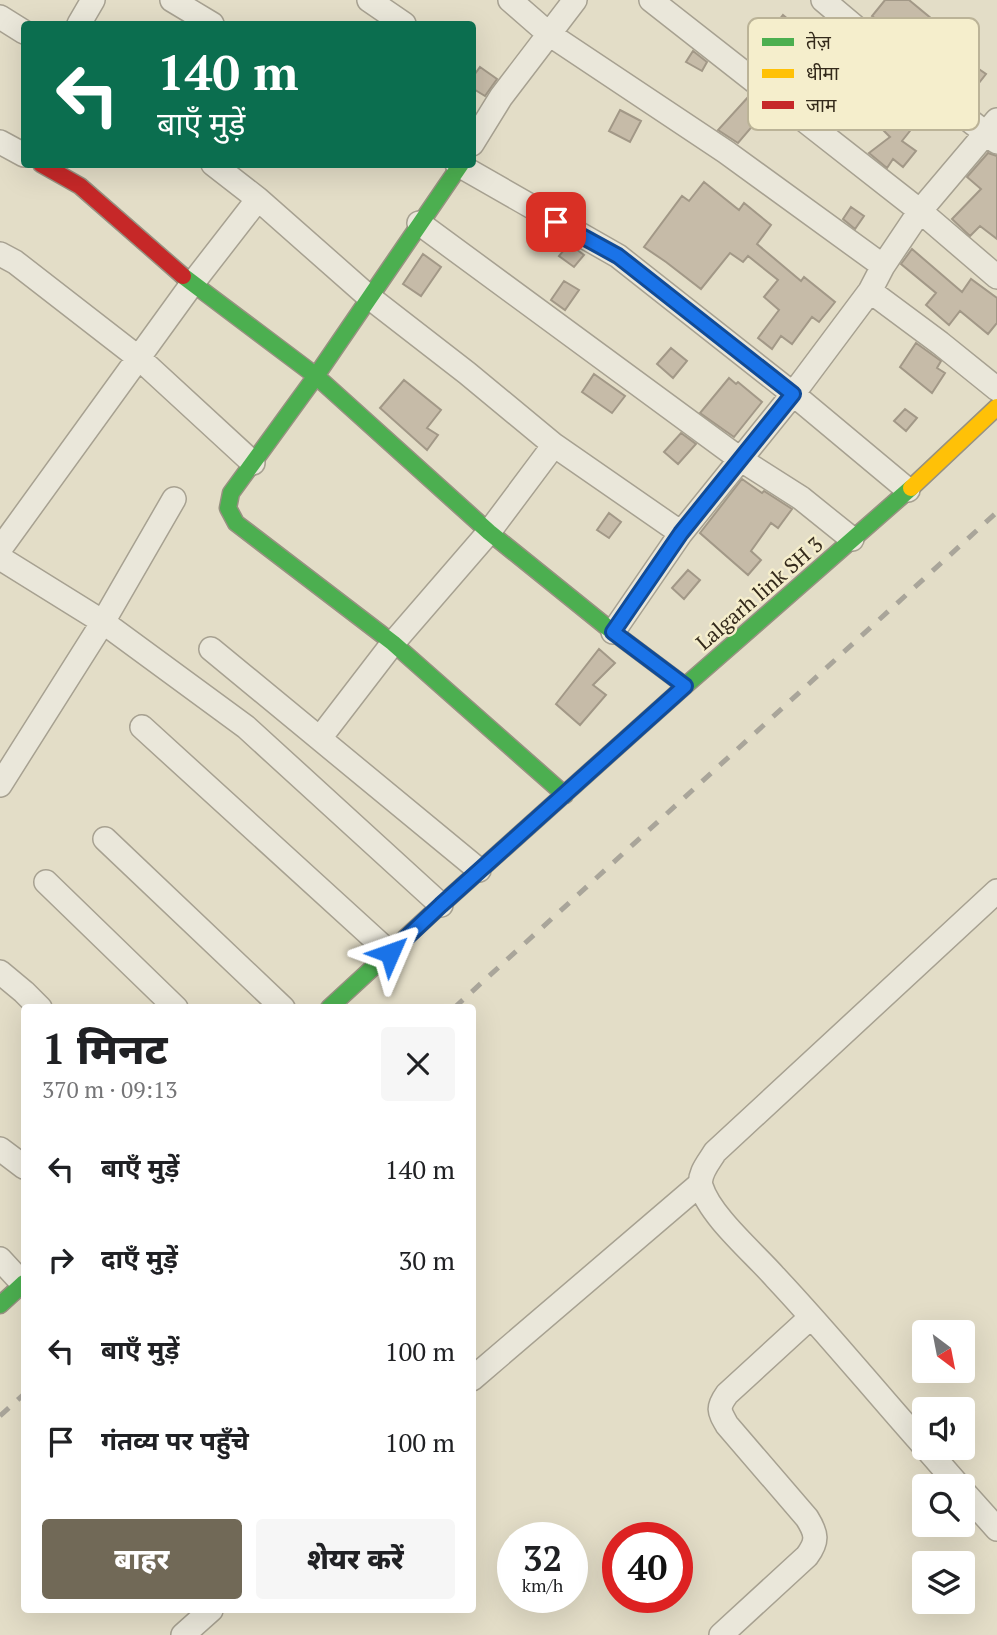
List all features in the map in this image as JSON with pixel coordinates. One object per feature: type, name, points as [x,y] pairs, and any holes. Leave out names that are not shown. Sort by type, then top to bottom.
[{"type":"street","points":[[81,21],[93,0]]},
{"type":"street","points":[[172,0],[207,21]]},
{"type":"street","points":[[510,0],[549,34],[726,152],[883,266]]},
{"type":"street","points":[[476,138],[501,97],[575,0]]},
{"type":"street","points":[[651,0],[748,76]]},
{"type":"street","points":[[823,0],[844,18]]},
{"type":"street","points":[[375,1],[400,21]]},
{"type":"street","points":[[0,17],[21,30]]},
{"type":"street","points":[[817,130],[920,211],[997,277]]},
{"type":"street","points":[[613,632],[681,533],[793,394],[870,291],[883,266],[920,211],[993,131]]},
{"type":"street","points":[[48,168],[80,186],[192,284],[316,376],[489,532],[685,686]]},
{"type":"street","points":[[218,168],[258,199],[369,298],[467,373],[554,446],[681,533]]},
{"type":"street","points":[[457,168],[316,376],[231,493],[228,508],[236,523],[393,643],[565,794]]},
{"type":"street","points":[[464,168],[618,256],[793,394],[908,490]]},
{"type":"street","points":[[0,549],[192,284],[258,199]]},
{"type":"street","points":[[419,223],[740,459],[801,498],[852,540]]},
{"type":"street","points":[[0,254],[15,262],[139,359],[253,463]]},
{"type":"street","points":[[870,291],[940,342],[997,390]]},
{"type":"street","name":"Lalgarh link SH 3","points":[[333,1004],[685,686],[891,507],[997,407]]},
{"type":"street","points":[[320,738],[393,643],[489,532],[554,446]]},
{"type":"street","points":[[0,785],[103,622],[174,499]]},
{"type":"street","points":[[0,558],[103,622],[246,727],[441,905]]},
{"type":"street","points":[[211,649],[480,870]]},
{"type":"street","points":[[142,726],[390,953]]},
{"type":"street","points":[[105,839],[279,1004]]},
{"type":"street","points":[[46,882],[172,1004]]},
{"type":"street","points":[[476,1376],[700,1184],[703,1170],[715,1152],[997,891]]},
{"type":"street","points":[[0,972],[36,1004]]},
{"type":"street","points":[[0,1149],[21,1165]]},
{"type":"street","points":[[700,1184],[723,1222],[912,1432]]},
{"type":"street","points":[[0,1259],[21,1280]]},
{"type":"street","points":[[0,1305],[21,1286]]},
{"type":"street","points":[[721,1635],[807,1556],[815,1542],[814,1530],[807,1518],[727,1425],[720,1413],[720,1403],[727,1394],[811,1317]]},
{"type":"street","points":[[936,1460],[949,1474]]},
{"type":"street","points":[[975,1504],[997,1529]]},
{"type":"street","points":[[183,1635],[208,1613]]},
{"type":"building","points":[[885,0],[909,0],[931,18],[875,18],[872,16]]},
{"type":"building","points":[[693,51],[707,62],[702,71],[686,62]]},
{"type":"building","points":[[480,67],[497,79],[485,96],[476,90],[476,72]]},
{"type":"building","points":[[979,69],[986,74],[979,83]]},
{"type":"building","points":[[748,97],[749,130],[738,143],[718,130]]},
{"type":"building","points":[[620,110],[641,121],[630,142],[609,131]]},
{"type":"building","points":[[883,130],[911,130],[902,141],[916,151],[903,167],[893,159],[887,168],[869,153],[890,137]]},
{"type":"building","points":[[988,153],[997,156],[997,239],[980,226],[970,236],[952,219],[981,189],[967,177]]},
{"type":"building","points":[[704,182],[739,210],[744,203],[771,225],[757,244],[801,281],[804,277],[835,302],[819,322],[812,317],[792,344],[781,336],[772,349],[758,338],[779,310],[764,297],[778,280],[748,256],[743,262],[730,253],[701,289],[644,247],[682,196],[689,201]]},
{"type":"building","points":[[851,207],[864,216],[855,229],[843,219]]},
{"type":"building","points":[[569,244],[584,255],[574,267],[559,256]]},
{"type":"building","points":[[912,249],[962,292],[971,279],[997,298],[997,323],[988,334],[960,311],[949,325],[926,305],[936,293],[901,264]]},
{"type":"building","points":[[423,254],[441,267],[421,296],[403,284]]},
{"type":"building","points":[[564,281],[579,290],[565,310],[551,300]]},
{"type":"building","points":[[916,343],[941,361],[937,368],[945,373],[932,393],[900,367]]},
{"type":"building","points":[[671,348],[687,361],[673,378],[657,364]]},
{"type":"building","points":[[594,374],[625,396],[612,413],[582,392]]},
{"type":"building","points":[[729,378],[762,402],[734,437],[700,413]]},
{"type":"building","points":[[404,380],[441,410],[427,428],[438,435],[427,450],[380,408]]},
{"type":"building","points":[[905,409],[917,418],[906,431],[894,421]]},
{"type":"building","points":[[681,433],[696,444],[678,464],[664,452]]},
{"type":"building","points":[[742,479],[792,509],[778,528],[771,523],[751,551],[761,560],[748,575],[700,533]]},
{"type":"building","points":[[609,513],[621,522],[609,538],[597,530]]},
{"type":"building","points":[[688,570],[700,580],[684,599],[672,588]]},
{"type":"building","points":[[599,649],[615,663],[593,685],[606,695],[580,725],[556,704]]},
{"type":"railway","points":[[458,1004],[997,512]]},
{"type":"railway","points":[[0,1416],[21,1397]]},
{"type":"traffic: fast","points":[[458,168],[316,376],[231,493],[228,508],[236,523],[393,643],[565,795]]},
{"type":"traffic: fast","points":[[183,276],[316,376],[489,532],[685,686]]},
{"type":"traffic: fast","points":[[333,1004],[685,686],[911,488]]},
{"type":"traffic: fast","points":[[0,1305],[21,1286]]},
{"type":"traffic: slow","points":[[911,488],[997,407]]},
{"type":"traffic: jam","points":[[48,168],[80,186],[183,276]]},
{"type":"route","points":[[390,953],[685,686],[613,632],[681,533],[793,394],[618,256],[556,222]]}]
